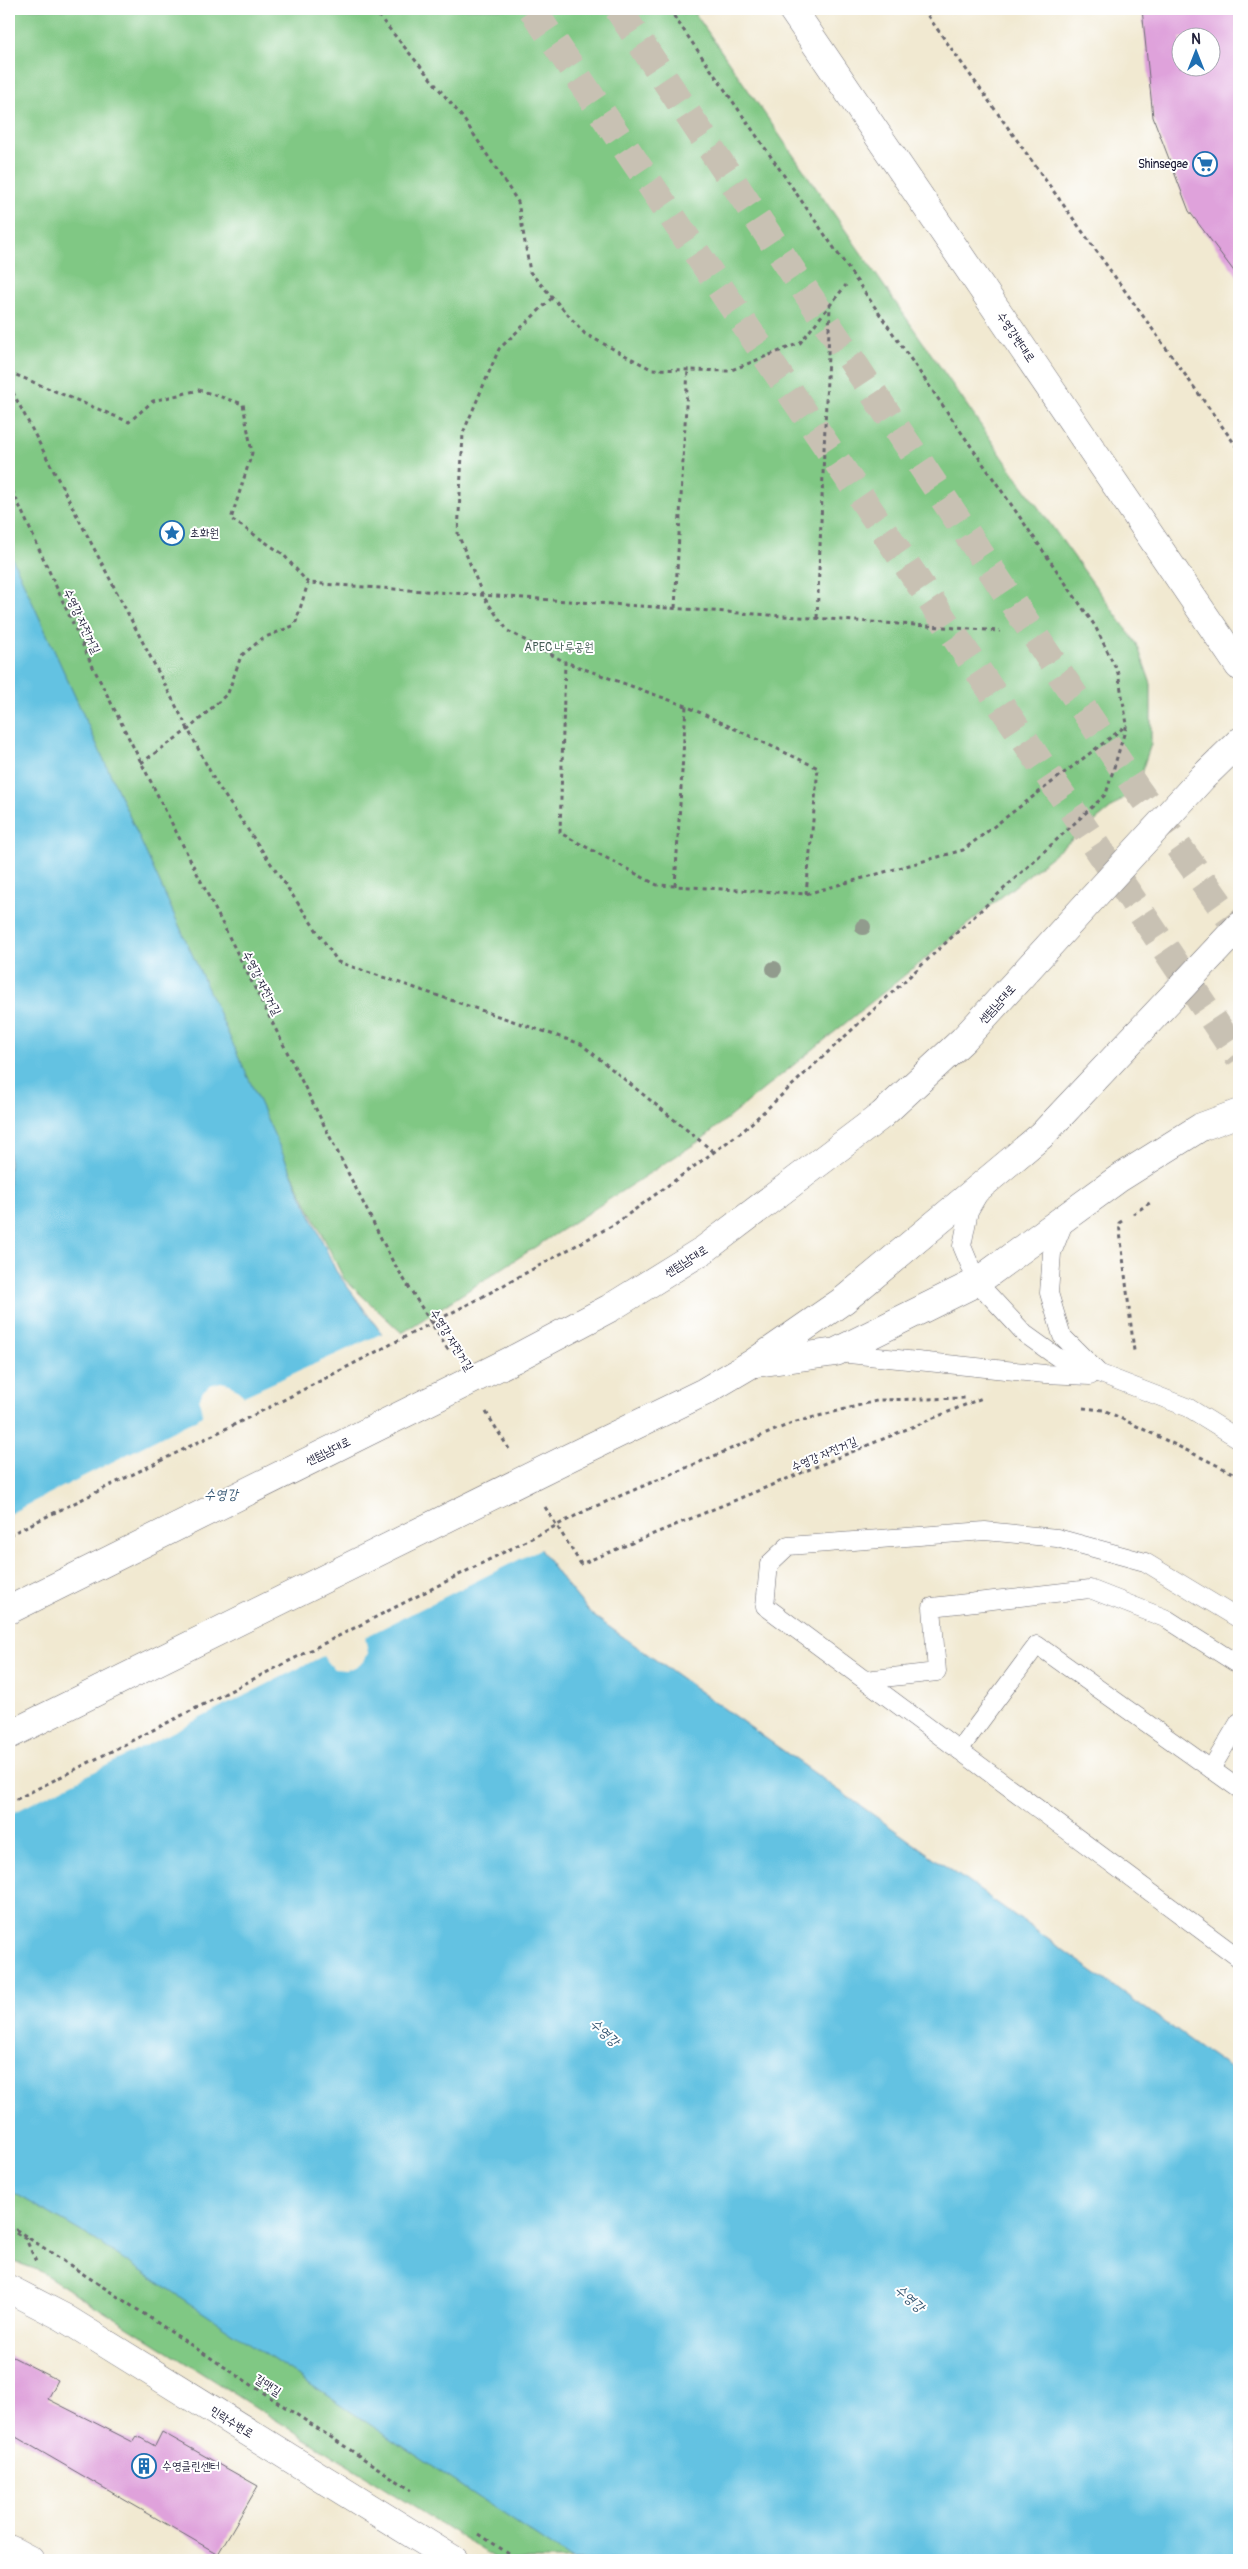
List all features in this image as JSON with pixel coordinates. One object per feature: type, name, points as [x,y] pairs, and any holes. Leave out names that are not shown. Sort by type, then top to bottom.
[{"type":"main road","name":"수영강변대로","points":[[792,9],[1239,666]]},
{"type":"main road","name":"센텀남대로","points":[[9,1610],[514,1359],[610,1308],[705,1249],[882,1115],[964,1040],[1196,785],[1239,742]]},
{"type":"main road","points":[[9,1735],[704,1392],[753,1363],[844,1300],[1042,1135],[1239,926]]},
{"type":"main road","points":[[753,1363],[836,1352],[977,1282],[1118,1179],[1201,1127],[1239,1113]]},
{"type":"main road","name":"민락수변로","points":[[9,2289],[63,2317],[454,2560]]},
{"type":"main road","points":[[9,2549],[30,2560]]},
{"type":"lane","points":[[987,1180],[969,1211],[962,1246],[977,1282],[1024,1334],[1057,1357],[1189,1408],[1239,1439]]},
{"type":"lane","points":[[1067,1216],[1052,1253],[1049,1293],[1062,1336],[1103,1376]]},
{"type":"lane","points":[[836,1352],[1045,1374],[1103,1376]]},
{"type":"lane","points":[[1239,1619],[1145,1562],[1058,1538],[985,1531],[788,1546],[769,1564],[765,1606],[1239,1958]]},
{"type":"lane","points":[[865,1680],[938,1672],[932,1607],[1090,1589],[1167,1619],[1239,1665]]},
{"type":"lane","points":[[959,1750],[1037,1645],[1239,1789]]},
{"type":"lane","points":[[1211,1769],[1239,1722]]},
{"type":"path","points":[[373,9],[463,118],[518,202],[530,272],[585,334],[651,369],[729,371],[800,343],[846,285]]},
{"type":"path","points":[[9,1535],[266,1409],[482,1297],[615,1224],[744,1130],[1106,794],[1127,724],[1118,673],[1095,626],[669,9]]},
{"type":"path","points":[[924,9],[1239,450]]},
{"type":"path","points":[[552,298],[499,349],[463,433],[458,534],[483,596],[508,630],[565,662],[686,706],[818,768],[806,894]]},
{"type":"path","points":[[817,618],[830,305]]},
{"type":"path","points":[[675,608],[688,369]]},
{"type":"path","points":[[9,372],[129,422],[153,401],[199,390],[243,404],[252,453],[231,519],[283,554],[308,583],[1000,630]]},
{"type":"path","points":[[9,385],[216,783],[338,962],[581,1044],[714,1152]]},
{"type":"path","name":"수영강 자전거길","points":[[9,484],[90,661],[392,1260],[455,1362]]},
{"type":"path","points":[[142,763],[189,730],[228,693],[241,656],[262,638],[295,625],[308,583]]},
{"type":"path","points":[[565,662],[560,833],[656,885],[806,894],[963,850],[1127,724]]},
{"type":"path","points":[[675,886],[686,706]]},
{"type":"path","points":[[1134,1351],[1119,1223],[1158,1197]]},
{"type":"path","name":"수영강 자전거길","points":[[9,1803],[589,1509],[792,1423],[880,1400],[984,1398],[581,1564],[544,1505]]},
{"type":"path","points":[[481,1404],[512,1454]]},
{"type":"path","points":[[1076,1407],[1104,1410],[1239,1476]]},
{"type":"path","name":"갈맷길","points":[[9,2225],[418,2494]]},
{"type":"path","points":[[476,2533],[518,2560]]},
{"type":"green space","name":"APEC 나루공원","points":[[9,9],[692,9],[1020,482],[1137,644],[1151,684],[1151,744],[1136,788],[701,1140],[402,1333],[344,1279],[9,600]]},
{"type":"green space","points":[[9,2140],[659,2560],[498,2560],[38,2270],[9,2260]]},
{"type":"water","name":"수영강","points":[[9,551],[336,1271],[558,1574],[591,1614],[1239,2075],[1239,2560],[572,2560],[92,2238],[9,2190]]},
{"type":"pier","points":[[385,1332],[542,1548],[365,1637],[368,1653],[364,1661],[355,1667],[345,1670],[334,1669],[323,1656],[9,1815],[9,1514],[203,1416],[199,1400],[203,1391],[210,1385],[221,1382],[230,1384],[244,1396]]},
{"type":"building","name":"Shinsegae","points":[[1142,9],[1239,9],[1239,278],[1189,211],[1153,117]]},
{"type":"building","name":"수영클린센터","points":[[9,2355],[58,2380],[48,2399],[133,2442],[137,2436],[155,2446],[162,2432],[258,2486],[218,2554],[9,2433]]},
{"type":"tunnel","points":[[532,9],[1239,1058]]},
{"type":"tunnel","points":[[618,9],[1136,788],[1239,931]]},
{"type":"place","name":"Shinsegae","points":[[1205,164]]},
{"type":"place","name":"초화원","points":[[172,533]]},
{"type":"place","name":"수영클린센터","points":[[144,2466]]}]
